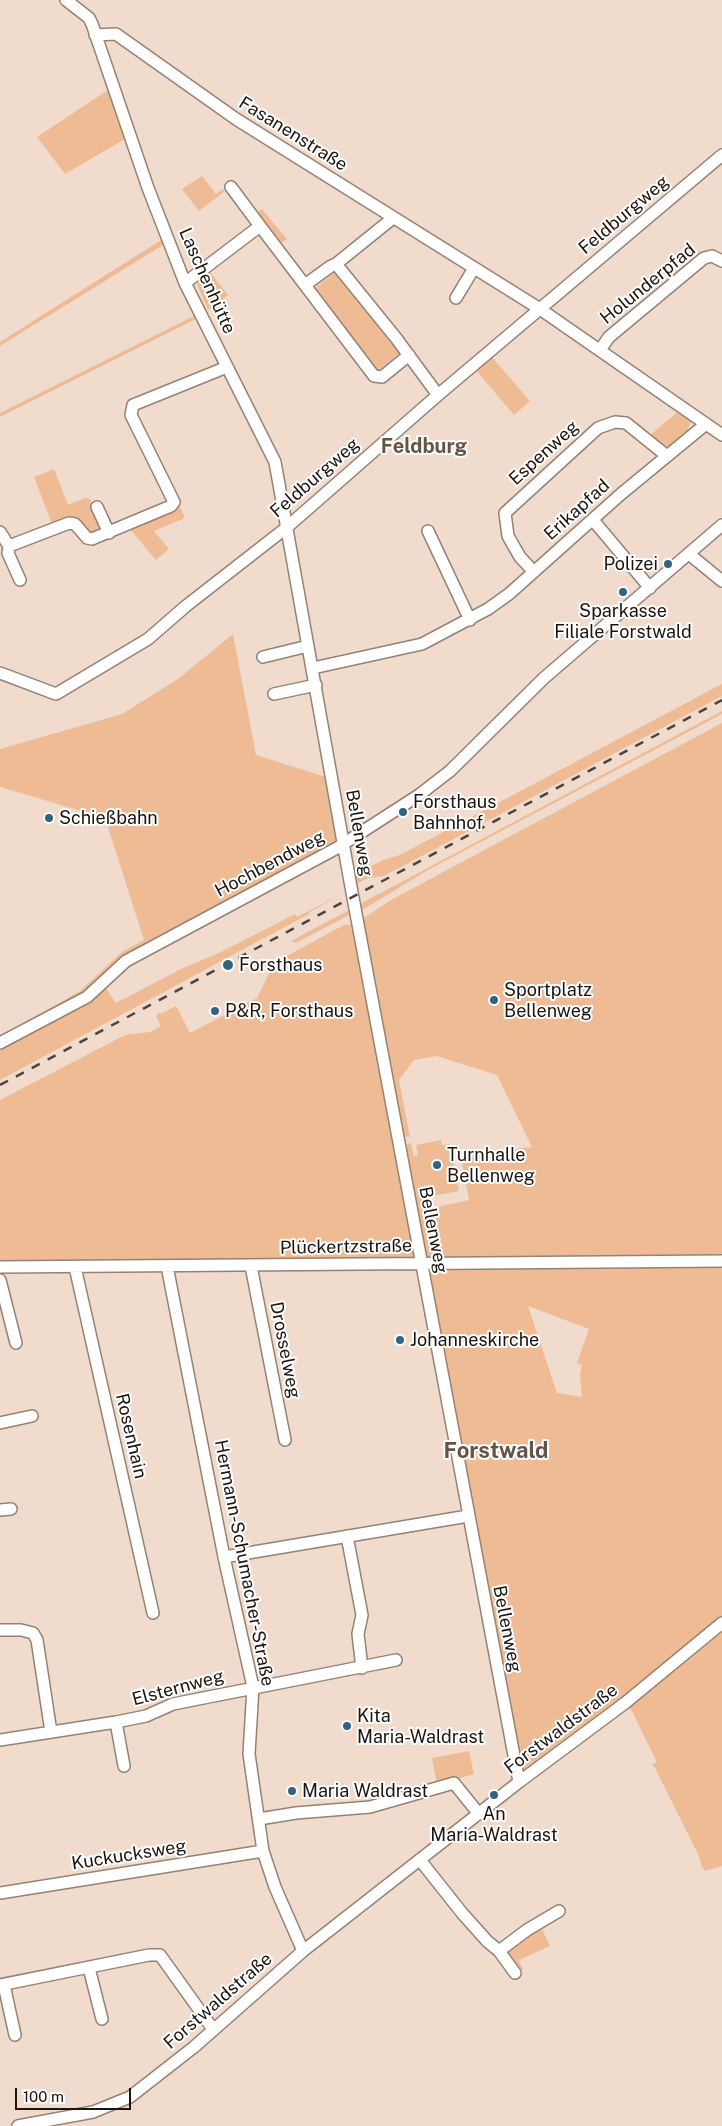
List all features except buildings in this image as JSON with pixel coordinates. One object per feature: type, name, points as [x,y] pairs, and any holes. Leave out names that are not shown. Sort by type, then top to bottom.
[{"type":"street","name":"Laschenhütte","points":[[66,0],[89,18],[148,188],[185,283],[274,462],[297,586]]},
{"type":"street","name":"Fasanenstraße","points":[[95,35],[116,34],[214,104],[540,309],[597,348]]},
{"type":"street","name":"Feldburgweg","points":[[0,673],[56,694],[148,639],[186,606],[286,528],[438,395],[722,155]]},
{"type":"street","points":[[232,186],[260,226],[374,376],[382,377],[409,355]]},
{"type":"street","points":[[305,285],[336,264],[393,218]]},
{"type":"street","points":[[185,283],[260,226]]},
{"type":"street","name":"Holunderpfad","points":[[722,262],[712,256],[704,258],[597,348],[654,390],[722,435]]},
{"type":"street","points":[[336,264],[409,355],[438,395]]},
{"type":"street","points":[[456,298],[474,268]]},
{"type":"street","points":[[10,546],[69,523],[75,524],[86,538],[92,539],[171,506],[174,502],[131,415],[133,405],[227,367]]},
{"type":"street","name":"Espenweg","points":[[534,572],[520,557],[508,536],[504,513],[598,428],[615,422],[626,423],[667,456]]},
{"type":"street","name":"Erikapfad","points":[[312,668],[422,644],[470,620],[509,594],[706,424]]},
{"type":"street","points":[[97,508],[109,533]]},
{"type":"street","points":[[593,520],[650,588]]},
{"type":"street","name":"Hochbendweg","points":[[0,1044],[87,997],[126,961],[344,843],[419,795],[450,771],[530,691],[722,525]]},
{"type":"street","points":[[428,531],[470,620]]},
{"type":"street","points":[[0,532],[10,546]]},
{"type":"street","points":[[10,546],[8,553],[20,580]]},
{"type":"street","points":[[689,554],[722,581]]},
{"type":"street","name":"Bellenweg","points":[[297,586],[518,1782]]},
{"type":"street","points":[[263,657],[308,646]]},
{"type":"street","points":[[274,694],[316,684]]},
{"type":"street","name":"Plückertzstraße","points":[[0,1267],[722,1261]]},
{"type":"street","name":"Hermann-Schumacher-Straße","points":[[167,1266],[224,1557],[253,1687],[249,1754],[263,1851],[275,1888],[303,1951]]},
{"type":"street","name":"Drosselweg","points":[[251,1266],[285,1440]]},
{"type":"street","name":"Rosenhain","points":[[75,1267],[153,1613]]},
{"type":"street","points":[[0,1280],[16,1343]]},
{"type":"street","points":[[0,1423],[32,1416]]},
{"type":"street","points":[[224,1557],[468,1516]]},
{"type":"street","points":[[347,1536],[362,1615],[358,1634],[362,1668]]},
{"type":"street","name":"Forstwaldstraße","points":[[18,2126],[94,2112],[130,2097],[194,2047],[303,1951],[518,1782],[625,1703],[722,1623]]},
{"type":"street","points":[[0,1630],[21,1630],[33,1633],[37,1640],[51,1732]]},
{"type":"street","name":"Elsternweg","points":[[0,1740],[146,1716],[173,1704],[396,1660]]},
{"type":"street","name":"Elsternweg","points":[[116,1722],[124,1766]]},
{"type":"street","points":[[259,1819],[296,1813],[370,1808],[454,1783],[479,1814]]},
{"type":"street","name":"Kuckucksweg","points":[[0,1893],[263,1851]]},
{"type":"street","points":[[420,1860],[462,1913],[487,1941],[499,1951],[514,1973]]},
{"type":"street","points":[[499,1951],[527,1930],[559,1911]]},
{"type":"street","points":[[15,2035],[2,1985],[160,1955],[213,2029]]},
{"type":"street","points":[[89,1968],[102,2019]]},
{"type":"shaded area","points":[[108,90],[125,139],[65,174],[37,137]]},
{"type":"shaded area","points":[[202,176],[216,194],[223,189],[225,191],[199,211],[182,189]]},
{"type":"shaded area","points":[[262,209],[287,239],[281,243],[258,212]]},
{"type":"shaded area","points":[[161,240],[163,245],[0,346],[0,342]]},
{"type":"shaded area","points":[[338,270],[402,351],[375,373],[313,290]]},
{"type":"shaded area","points":[[210,272],[228,295],[208,310],[197,284]]},
{"type":"shaded area","points":[[194,316],[196,319],[0,417],[0,413]]},
{"type":"shaded area","points":[[491,356],[530,401],[514,415],[475,369]]},
{"type":"shaded area","points":[[679,411],[691,422],[686,433],[673,444],[668,446],[662,445],[649,436]]},
{"type":"shaded area","points":[[54,469],[68,505],[85,498],[90,499],[102,525],[101,529],[88,534],[73,517],[52,524],[34,477]]},
{"type":"shaded area","points":[[180,507],[185,518],[154,531],[169,549],[156,560],[129,528]]},
{"type":"shaded area","points":[[233,634],[256,755],[326,777],[339,842],[125,956],[82,996],[0,1037],[80,991],[122,952],[144,940],[105,818],[0,787],[0,749],[122,714],[178,679]]},
{"type":"shaded area","points":[[722,684],[722,696],[384,876],[368,878],[355,885],[353,876],[383,860],[400,855]]},
{"type":"shaded area","points":[[722,711],[722,714],[428,870],[364,909],[360,906],[360,904]]},
{"type":"shaded area","points":[[722,723],[722,1258],[434,1260],[425,1258],[404,1146],[411,1143],[414,1156],[418,1155],[416,1145],[441,1140],[442,1145],[450,1144],[459,1191],[426,1197],[428,1209],[469,1200],[461,1156],[532,1147],[497,1075],[437,1056],[414,1060],[399,1080],[410,1137],[403,1136],[361,920],[391,900]]},
{"type":"shaded area","points":[[343,893],[309,914],[0,1080],[0,1050],[71,1013],[105,987],[116,1003],[181,969],[221,952],[295,914],[297,917]]},
{"type":"shaded area","points":[[351,909],[351,914],[296,943],[291,941]]},
{"type":"shaded area","points":[[354,924],[416,1258],[0,1262],[0,1100],[125,1035],[150,1032],[161,1026],[156,1016],[160,1012],[161,1014],[176,1006],[190,1033],[257,998],[274,963],[344,925]]},
{"type":"shaded area","points":[[722,1265],[722,1620],[655,1675],[521,1775],[427,1270],[432,1267]],"holes":[[[528,1306],[589,1329],[577,1363],[582,1365],[580,1375],[582,1397],[557,1393]]]},
{"type":"shaded area","points":[[722,1628],[722,1866],[705,1871],[654,1766],[651,1765],[657,1762],[629,1705]]},
{"type":"shaded area","points":[[469,1751],[474,1774],[437,1785],[432,1758]]},
{"type":"shaded area","points":[[539,1923],[550,1946],[519,1960],[523,1970],[518,1971],[505,1958],[506,1948]]},
{"type":"railway","points":[[0,1085],[722,700]]},
{"type":"place","name":"Polizei","points":[[668,564]]},
{"type":"place","name":"Sparkasse Filiale Forstwald","points":[[623,592]]},
{"type":"place","name":"Forsthaus Bahnhof","points":[[403,812]]},
{"type":"place","name":"Schießbahn","points":[[49,818]]},
{"type":"place","name":"Forsthaus","points":[[228,965]]},
{"type":"place","name":"Sportplatz Bellenweg","points":[[494,1000]]},
{"type":"place","name":"P&R, Forsthaus","points":[[215,1011]]},
{"type":"place","name":"Turnhalle Bellenweg","points":[[437,1165]]},
{"type":"place","name":"Johanneskirche","points":[[400,1340]]},
{"type":"place","name":"Kita Maria-Waldrast","points":[[347,1726]]},
{"type":"place","name":"Maria Waldrast","points":[[292,1791]]},
{"type":"place","name":"An Maria-Waldrast","points":[[494,1795]]},
{"type":"district","name":"Feldburg","points":[[424,447]]},
{"type":"district","name":"Forstwald","points":[[496,1451]]}]
